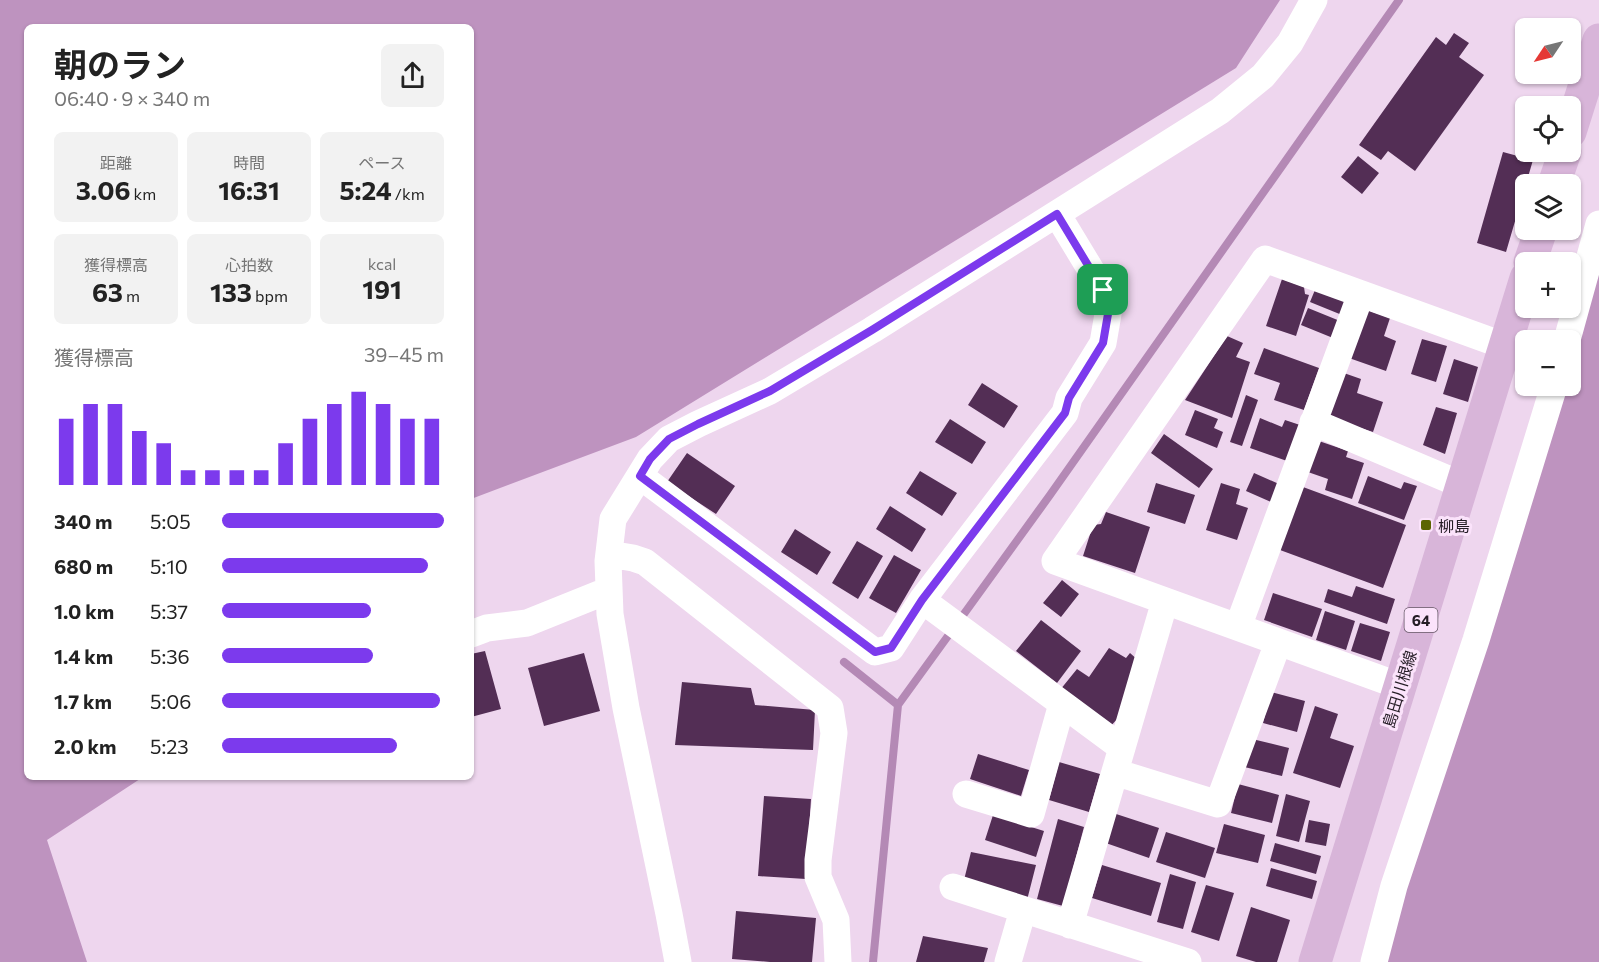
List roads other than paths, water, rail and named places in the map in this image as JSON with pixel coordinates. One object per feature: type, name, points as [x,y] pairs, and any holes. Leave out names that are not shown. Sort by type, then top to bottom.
[{"type":"main road","points":[[1581,97],[1599,40]]},
{"type":"main road","name":"島田川根線","points":[[1315,962],[1515,314]]},
{"type":"street","points":[[678,962],[626,708],[610,614],[609,554],[613,519],[650,459],[669,439],[780,385],[872,330],[1220,111],[1263,76],[1290,43],[1314,0]]},
{"type":"street","points":[[640,476],[875,652],[891,648],[922,600],[1065,413],[1069,398],[1103,343],[1108,314],[1103,290],[1057,214]]},
{"type":"street","points":[[1570,330],[1599,224]]},
{"type":"street","points":[[1400,686],[1055,561],[1265,259],[1505,346]]},
{"type":"street","points":[[1238,627],[1361,294]]},
{"type":"street","points":[[1374,962],[1394,886],[1476,640],[1551,396]]},
{"type":"street","points":[[1313,422],[1462,485]]},
{"type":"street","points":[[609,554],[645,562],[830,708],[834,733],[818,860],[818,877],[836,920],[838,962]]},
{"type":"street","points":[[474,633],[487,628],[527,623],[609,590]]},
{"type":"street","points":[[922,600],[1062,704],[1118,760],[1218,804],[1278,643]]},
{"type":"street","points":[[1070,924],[1165,601]]},
{"type":"street","points":[[966,794],[1031,814],[1062,704]]},
{"type":"street","points":[[953,887],[1188,962]]},
{"type":"street","points":[[1008,962],[1023,910]]},
{"type":"waterway","points":[[873,962],[898,705],[1050,495],[1399,0]]},
{"type":"waterway","points":[[844,662],[898,705]]},
{"type":"place","name":"柳島","points":[[1426,525]]}]
